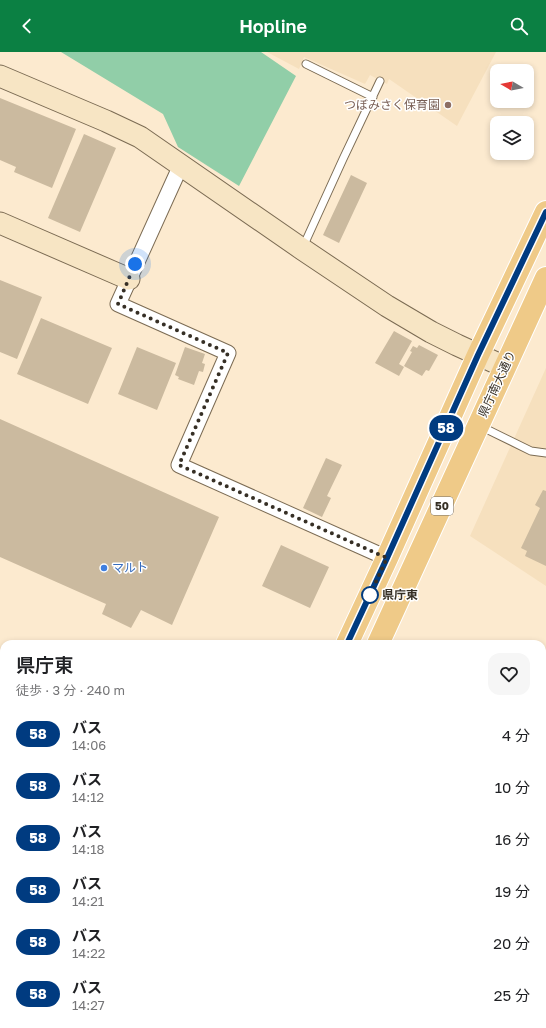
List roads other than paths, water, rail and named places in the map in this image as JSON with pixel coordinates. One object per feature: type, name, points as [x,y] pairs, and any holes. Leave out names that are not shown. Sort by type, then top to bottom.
[{"type":"main road","name":"50","points":[[349,640],[478,355],[546,212]]},
{"type":"main road","name":"県庁南大通り","points":[[380,640],[546,278]]},
{"type":"street","points":[[0,76],[140,137],[206,184],[387,306],[431,332],[505,367]]},
{"type":"street","points":[[181,165],[118,304],[228,353],[179,465],[387,558]]},
{"type":"street","points":[[0,223],[129,279]]},
{"type":"lane","points":[[306,64],[373,97]]},
{"type":"lane","points":[[302,249],[380,81]]},
{"type":"lane","points":[[478,425],[530,451],[546,453]]},
{"type":"place","name":"つぼみさく保育園","points":[[448,105]]},
{"type":"place","name":"マルト","points":[[104,568]]},
{"type":"place","name":"県庁東","points":[[370,595]]}]
